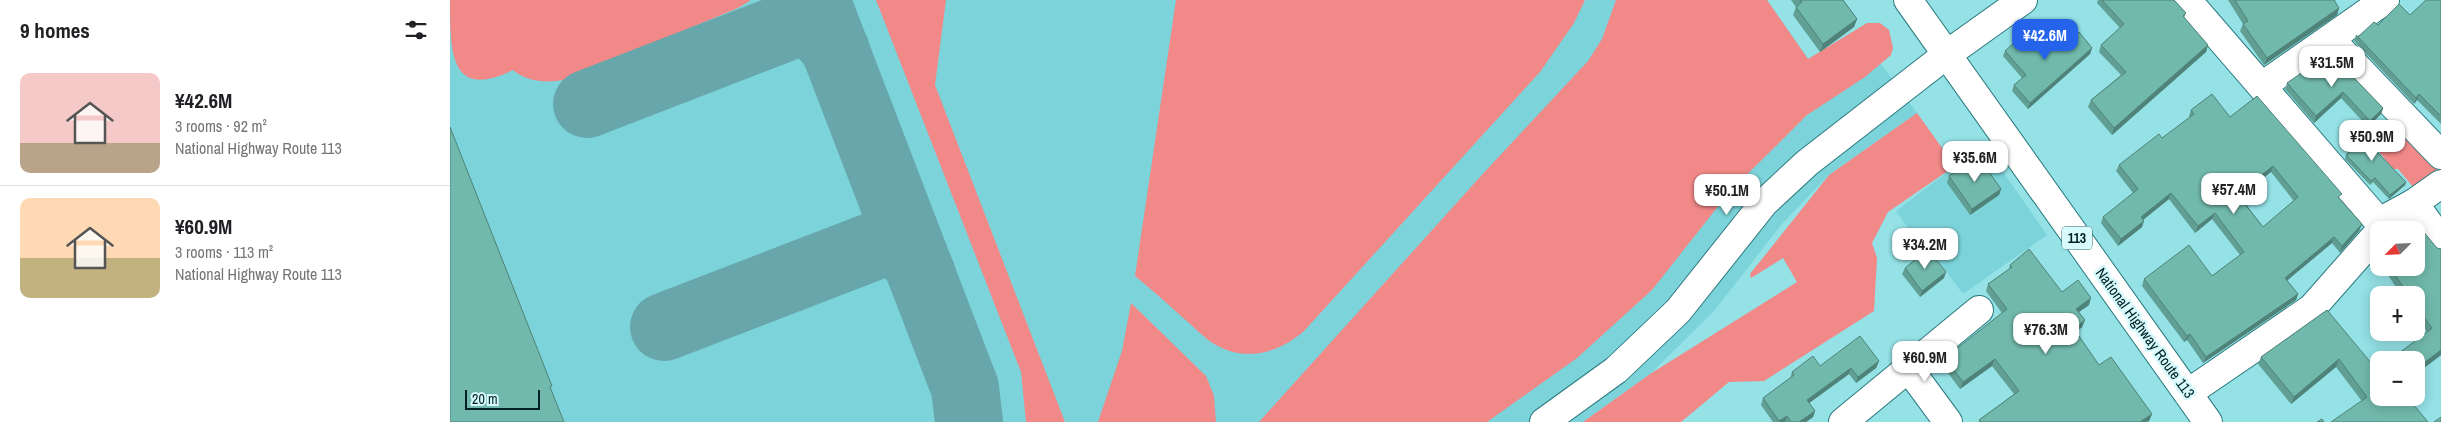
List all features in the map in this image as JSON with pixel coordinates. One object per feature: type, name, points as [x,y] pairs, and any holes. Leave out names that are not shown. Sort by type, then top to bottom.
[{"type":"main road","name":"National Highway Route 113","points":[[1908,0],[2208,422]]},
{"type":"main road","points":[[1544,422],[1616,370],[1678,312],[1764,203],[1807,163],[1946,55],[2023,0]]},
{"type":"main road","points":[[2187,0],[2379,222],[2393,219],[2441,241]]},
{"type":"main road","points":[[2262,86],[2385,0]]},
{"type":"main road","points":[[2330,39],[2441,155]]},
{"type":"main road","points":[[2188,393],[2312,308],[2393,219],[2441,184]]},
{"type":"main road","points":[[1844,422],[1979,310]]},
{"type":"main road","points":[[1908,369],[1948,422]]},
{"type":"shaded area","points":[[450,0],[1767,0],[1809,60],[1857,31],[1917,113],[1829,175],[1782,224],[1714,311],[1650,374],[1583,422],[450,422]]},
{"type":"shaded area","points":[[450,0],[751,0],[738,8],[564,80],[537,81],[524,77],[513,70],[492,78],[477,79],[465,75],[458,66],[453,53]]},
{"type":"shaded area","points":[[876,0],[946,0],[935,85],[1065,422],[1026,422],[1021,372]]},
{"type":"shaded area","points":[[1176,0],[1585,0],[1574,23],[1540,72],[1304,331],[1294,339],[1271,350],[1247,354],[1223,348],[1211,342],[1135,276]]},
{"type":"shaded area","points":[[1616,0],[1767,0],[1808,59],[1867,23],[1880,23],[1889,30],[1893,48],[1891,55],[1865,77],[1807,115],[1731,190],[1652,290],[1577,358],[1487,422],[1259,422],[1480,177],[1588,61],[1602,39]]},
{"type":"shaded area","points":[[1917,113],[1955,166],[1888,212],[1872,243],[1877,258],[1874,311],[1764,381],[1729,382],[1681,422],[1583,422],[1650,374],[1797,282],[1783,258],[1751,278],[1750,274],[1829,175]]},
{"type":"shaded area","points":[[2400,118],[2441,161],[2441,180],[2419,194],[2398,169],[2393,169],[2371,142]]},
{"type":"shaded area","points":[[1984,152],[1990,153],[2047,235],[1963,294],[1916,230],[1911,232],[1896,211],[1966,158]]},
{"type":"shaded area","points":[[1131,303],[1206,376],[1214,396],[1216,422],[1098,422],[1122,351]]},
{"type":"building","points":[[1800,0],[1843,0],[1857,19],[1823,44],[1796,7],[1802,2]]},
{"type":"building","points":[[2102,0],[2174,0],[2186,13],[2183,16],[2208,45],[2114,128],[2091,100],[2126,72],[2101,45],[2124,24]]},
{"type":"building","points":[[2235,0],[2334,0],[2339,8],[2267,58],[2243,24],[2248,21]]},
{"type":"building","points":[[2426,0],[2441,0],[2441,116],[2419,94],[2416,98],[2356,35],[2358,37],[2374,22],[2378,25],[2399,4],[2410,15]]},
{"type":"building","points":[[2028,30],[2047,50],[2065,35],[2069,40],[2079,32],[2092,48],[2030,103],[2014,85],[2026,75],[2005,51]]},
{"type":"building","points":[[2330,53],[2383,108],[2370,121],[2343,92],[2316,116],[2287,83]]},
{"type":"building","points":[[2212,94],[2230,117],[2257,96],[2342,194],[2338,197],[2362,224],[2342,246],[2334,237],[2285,278],[2298,294],[2206,357],[2190,334],[2187,336],[2144,279],[2189,245],[2212,276],[2244,252],[2215,213],[2198,226],[2171,193],[2141,217],[2144,221],[2121,239],[2103,217],[2138,189],[2119,165],[2159,134],[2162,138],[2194,114],[2191,110]],"holes":[[[2273,166],[2298,197],[2263,227],[2237,194]]]},
{"type":"building","points":[[450,127],[552,386],[550,387],[564,422],[450,422]]},
{"type":"building","points":[[2354,128],[2406,182],[2390,195],[2375,178],[2371,181],[2346,155],[2351,151],[2341,140]]},
{"type":"building","points":[[1973,159],[1979,168],[1984,165],[2001,189],[1972,209],[1949,176]]},
{"type":"building","points":[[2425,234],[2437,248],[2441,249],[2441,350],[2425,362],[2425,351],[2402,351],[2415,341],[2425,341],[2425,333],[2432,328],[2425,318],[2425,286],[2403,286],[2396,276],[2425,276]]},
{"type":"building","points":[[1928,249],[1946,272],[1922,291],[1905,268]]},
{"type":"building","points":[[2029,249],[2062,292],[2078,280],[2091,298],[2076,309],[2085,320],[2074,329],[2099,365],[2111,357],[2152,414],[2140,422],[1981,422],[1979,420],[2019,391],[1995,359],[1963,382],[1948,362],[1953,358],[1950,354],[2007,309],[1988,284],[2012,267],[2010,265]]},
{"type":"building","points":[[2327,310],[2370,362],[2370,406],[2415,406],[2428,422],[2331,422],[2367,397],[2339,359],[2294,397],[2261,357]]},
{"type":"building","points":[[1860,336],[1879,361],[1858,377],[1851,368],[1807,400],[1815,411],[1799,422],[1791,422],[1787,416],[1779,421],[1763,398],[1794,375],[1792,372],[1813,356],[1820,366]]},
{"type":"building","points":[[2441,417],[2441,422],[2434,422]]},
{"type":"taxiway","points":[[816,0],[965,388],[969,422]]},
{"type":"taxiway","points":[[587,104],[794,24],[814,27],[828,40],[836,51]]},
{"type":"taxiway","points":[[664,327],[882,243],[902,248],[916,262],[922,275]]}]
